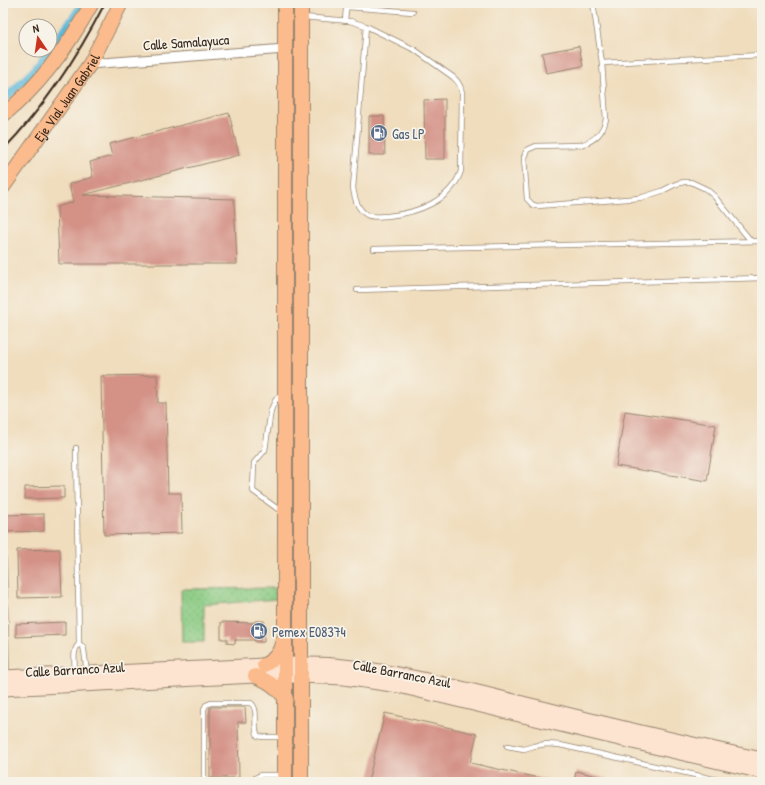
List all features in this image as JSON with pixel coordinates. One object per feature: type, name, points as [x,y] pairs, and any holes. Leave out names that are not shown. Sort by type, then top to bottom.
[{"type":"main road","name":"Eje Vial Juan Gabriel","points":[[3,115],[34,86],[49,68],[76,30],[92,3]]},
{"type":"main road","name":"Eje Vial Juan Gabriel","points":[[3,187],[90,64],[121,3]]},
{"type":"main road","points":[[285,3],[285,778]]},
{"type":"main road","points":[[301,10],[301,782]]},
{"type":"main road","points":[[285,132],[301,132]]},
{"type":"main road","points":[[264,664],[273,660],[278,653],[286,628]]},
{"type":"main road","name":"Calle Barranco Azul","points":[[4,681],[264,664],[285,670]]},
{"type":"main road","name":"Calle Barranco Azul","points":[[83,677],[190,679],[255,676],[285,670],[334,665],[416,677],[611,725],[762,759]]},
{"type":"main road","points":[[190,679],[192,677],[215,674],[216,667]]},
{"type":"main road","name":"Calle Barranco Azul","points":[[301,669],[344,678],[399,686],[762,772]]},
{"type":"main road","points":[[255,676],[272,683],[280,690],[286,699]]},
{"type":"street","name":"Calle Samalayuca","points":[[90,64],[285,49]]},
{"type":"lane","points":[[593,3],[602,64],[606,119],[602,131],[594,140],[580,145],[536,146],[527,150],[524,157],[527,200],[529,203],[537,206],[640,198],[662,191],[676,184],[691,182],[699,184],[714,196],[751,241]]},
{"type":"lane","points":[[345,21],[346,9],[348,7],[414,12]]},
{"type":"lane","points":[[301,10],[366,26],[415,50],[453,77],[462,87],[461,171],[458,180],[452,190],[435,201],[425,207],[400,215],[379,217],[369,216],[358,207],[355,200],[353,188],[366,26]]},
{"type":"lane","points":[[602,64],[762,55]]},
{"type":"lane","points":[[374,249],[762,241]]},
{"type":"lane","points":[[358,290],[762,278]]},
{"type":"lane","points":[[284,391],[278,396],[273,405],[266,450],[254,464],[253,491],[285,514]]},
{"type":"lane","points":[[76,448],[79,644],[74,651],[83,677]]},
{"type":"lane","points":[[4,558],[4,681]]},
{"type":"lane","points":[[79,644],[84,650],[83,677]]},
{"type":"lane","points":[[205,782],[204,709],[206,705],[211,703],[251,703],[255,707],[256,732],[258,736],[285,737]]},
{"type":"lane","points":[[507,746],[524,749],[546,744],[560,746],[727,782]]},
{"type":"lane","points":[[247,782],[261,775],[285,778]]},
{"type":"green space","points":[[275,588],[277,599],[204,605],[204,642],[182,642],[181,589]]},
{"type":"building","points":[[579,46],[583,66],[546,73],[542,53]]},
{"type":"building","points":[[445,99],[445,159],[425,159],[424,100]]},
{"type":"building","points":[[229,113],[239,155],[83,195],[234,199],[237,264],[59,264],[57,207],[73,202],[69,184],[93,177],[90,162],[112,156],[109,144]]},
{"type":"building","points":[[369,116],[384,116],[385,155],[369,155]]},
{"type":"building","points":[[157,375],[158,403],[166,403],[168,493],[181,493],[182,533],[104,535],[101,376]]},
{"type":"building","points":[[625,411],[716,425],[707,481],[616,466]]},
{"type":"building","points":[[64,486],[64,498],[25,499],[25,487]]},
{"type":"building","points":[[44,514],[44,531],[3,532],[3,515]]},
{"type":"building","points":[[60,549],[62,597],[18,598],[17,550]]},
{"type":"building","points":[[255,621],[264,621],[264,642],[255,642],[255,640],[235,640],[235,644],[227,643],[227,639],[221,639],[221,622],[255,623]]},
{"type":"building","points":[[65,622],[65,635],[16,637],[16,624]]},
{"type":"building","points":[[210,707],[245,707],[246,722],[238,722],[239,778],[210,778]]},
{"type":"building","points":[[385,713],[477,734],[470,763],[548,780],[548,782],[368,782]]},
{"type":"building","points":[[576,771],[613,780],[613,782],[574,782]]},
{"type":"waterway","points":[[58,38],[82,3]]},
{"type":"waterway","points":[[3,101],[36,68],[43,58]]},
{"type":"railway","points":[[3,150],[33,116],[60,80],[72,62],[105,3]]},
{"type":"place","name":"Gas LP","points":[[379,133]]},
{"type":"place","name":"Pemex E08374","points":[[259,631]]}]
